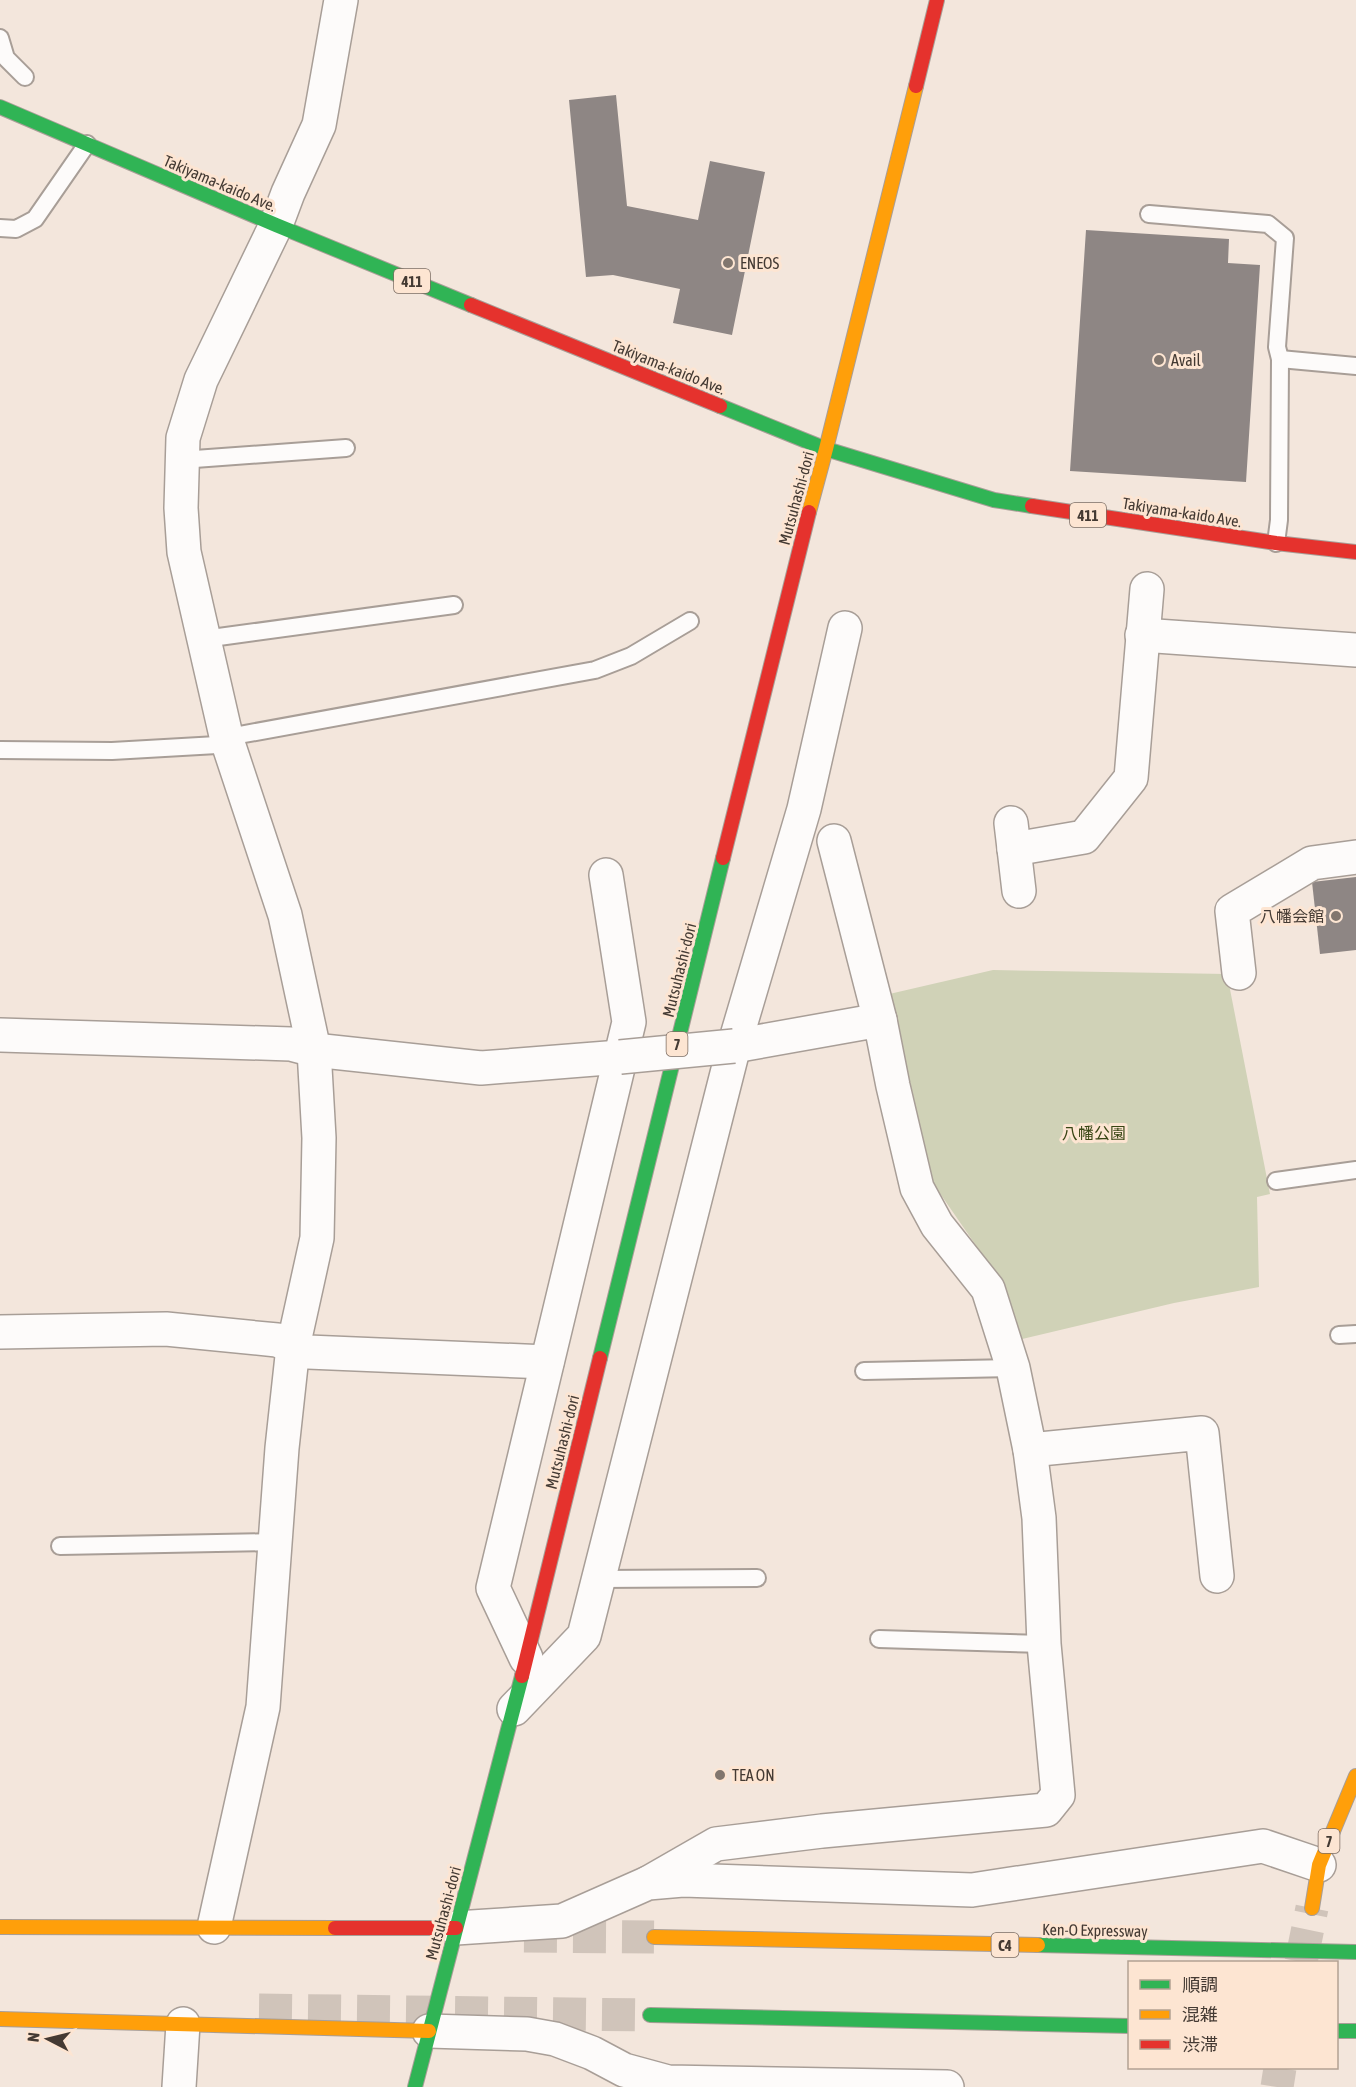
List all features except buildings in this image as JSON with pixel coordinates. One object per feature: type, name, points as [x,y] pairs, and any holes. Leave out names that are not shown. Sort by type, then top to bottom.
[{"type":"main road","name":"Mutsuhashi-dori","points":[[416,2087],[514,1709],[798,552],[826,449],[937,0]]},
{"type":"main road","name":"Takiyama-kaido Ave.","points":[[0,107],[276,225],[826,449],[994,500],[1276,543],[1356,552]]},
{"type":"main road","name":"7","points":[[1312,1908],[1319,1865],[1356,1776]]},
{"type":"main road","points":[[0,1927],[456,1929]]},
{"type":"main road","name":"Ken-O Expressway","points":[[654,1938],[1356,1952]]},
{"type":"main road","points":[[650,2015],[1128,2026]]},
{"type":"main road","points":[[0,2019],[429,2031]]},
{"type":"main road","points":[[1338,2031],[1356,2031]]},
{"type":"street","points":[[214,1927],[263,1707],[282,1449],[293,1347],[317,1238],[319,1138],[314,1050],[285,915],[227,740],[184,552],[181,460],[183,438],[201,380],[276,225],[319,125],[341,0]]},
{"type":"street","points":[[1019,891],[1012,836],[1084,837],[1131,778],[1147,589]]},
{"type":"street","points":[[514,1709],[584,1636],[734,1046],[804,809],[845,628]]},
{"type":"street","points":[[1142,635],[1356,650]]},
{"type":"street","points":[[456,1929],[562,1922],[648,1883],[716,1844],[822,1831],[1046,1810],[1059,1795],[1044,1644],[1039,1518],[1030,1450],[1013,1368],[988,1289],[937,1225],[917,1188],[880,1020],[834,841]]},
{"type":"street","points":[[1239,973],[1232,911],[1311,863],[1356,857]]},
{"type":"street","points":[[526,1658],[493,1588],[629,1022],[606,875]]},
{"type":"street","points":[[0,1035],[291,1044],[314,1050],[481,1068],[734,1046],[880,1020]]},
{"type":"street","points":[[0,1332],[166,1329],[277,1340],[308,1352],[547,1362]]},
{"type":"street","points":[[1030,1450],[1202,1433],[1217,1576]]},
{"type":"street","points":[[648,1883],[683,1880],[972,1890],[1263,1846],[1319,1865]]},
{"type":"street","points":[[179,2087],[183,2024]]},
{"type":"street","points":[[429,2031],[526,2034],[555,2039],[624,2070],[668,2082],[947,2087]]},
{"type":"lane","points":[[0,39],[6,58],[25,77]]},
{"type":"lane","points":[[0,228],[16,229],[35,219],[87,144]]},
{"type":"lane","points":[[1149,214],[1268,224],[1285,238],[1277,347],[1280,359],[1280,520],[1276,543]]},
{"type":"lane","points":[[1280,359],[1356,366]]},
{"type":"lane","points":[[181,460],[346,448]]},
{"type":"lane","points":[[204,639],[454,605]]},
{"type":"lane","points":[[0,750],[112,751],[217,745],[239,735],[595,670],[631,656],[690,621]]},
{"type":"lane","points":[[1276,1181],[1356,1170]]},
{"type":"lane","points":[[864,1371],[1013,1368]]},
{"type":"lane","points":[[60,1546],[275,1542]]},
{"type":"lane","points":[[599,1579],[757,1578]]},
{"type":"lane","points":[[879,1639],[1044,1644]]},
{"type":"green space","name":"八幡公園","points":[[993,970],[1227,974],[1270,1194],[1257,1197],[1259,1287],[1174,1303],[1018,1340],[995,1273],[930,1179],[885,995]]},
{"type":"tunnel","points":[[1301,1961],[1312,1908]]},
{"type":"tunnel","points":[[524,1936],[654,1937]]},
{"type":"tunnel","points":[[259,2010],[650,2015]]},
{"type":"tunnel","points":[[1277,2087],[1280,2069]]},
{"type":"traffic: fast","points":[[0,107],[276,225],[471,305]]},
{"type":"traffic: fast","points":[[720,406],[826,449],[994,500],[1032,506]]},
{"type":"traffic: fast","points":[[600,1358],[723,858]]},
{"type":"traffic: fast","points":[[415,2087],[522,1676]]},
{"type":"traffic: fast","points":[[1038,1945],[1356,1952]]},
{"type":"traffic: fast","points":[[650,2015],[1128,2026]]},
{"type":"traffic: fast","points":[[1338,2031],[1356,2031]]},
{"type":"traffic: slow","points":[[809,512],[916,86]]},
{"type":"traffic: slow","points":[[1312,1908],[1319,1865],[1356,1776]]},
{"type":"traffic: slow","points":[[0,1927],[335,1928]]},
{"type":"traffic: slow","points":[[654,1937],[1038,1945]]},
{"type":"traffic: slow","points":[[0,2019],[429,2031]]},
{"type":"traffic: jam","points":[[916,86],[937,0]]},
{"type":"traffic: jam","points":[[471,305],[720,406]]},
{"type":"traffic: jam","points":[[1032,506],[1276,543],[1356,552]]},
{"type":"traffic: jam","points":[[723,858],[809,512]]},
{"type":"traffic: jam","points":[[522,1676],[600,1358]]},
{"type":"traffic: jam","points":[[335,1928],[456,1928]]},
{"type":"place","name":"ENEOS","points":[[728,263]]},
{"type":"place","name":"Avail","points":[[1159,360]]},
{"type":"place","name":"八幡会館","points":[[1336,916]]},
{"type":"place","name":"TEA ON","points":[[720,1775]]}]
